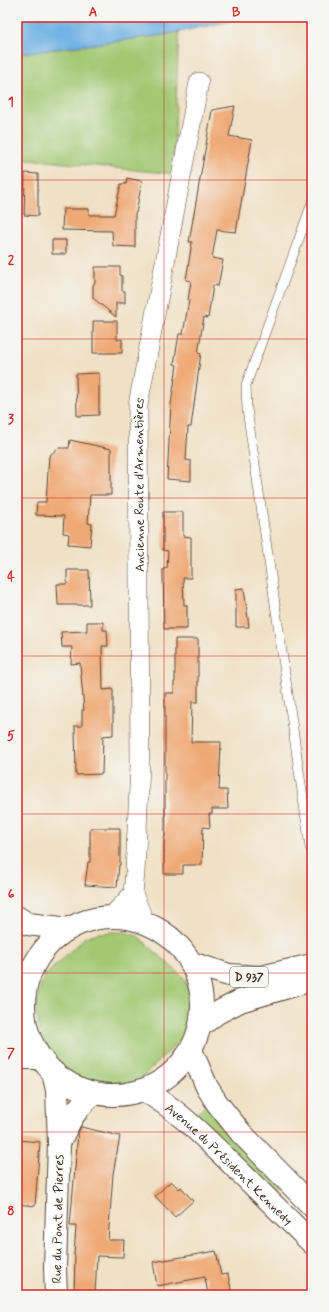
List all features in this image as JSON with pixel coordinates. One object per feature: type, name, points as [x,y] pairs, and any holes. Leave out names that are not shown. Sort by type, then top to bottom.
[{"type":"main road","points":[[17,916],[28,924],[69,929]]},
{"type":"main road","points":[[111,917],[145,923],[163,933],[179,946],[191,963],[198,980],[202,999],[200,1026],[191,1050],[178,1067],[162,1081],[144,1090],[120,1095],[109,1095],[81,1090],[66,1083],[46,1066],[31,1041],[20,1007],[22,973],[34,966],[43,951],[55,939],[69,929],[82,923],[111,917]]},
{"type":"main road","name":"D 937","points":[[191,963],[229,975],[261,977],[312,965]]},
{"type":"main road","name":"D 937","points":[[200,1026],[217,1013],[240,1001],[312,980]]},
{"type":"main road","name":"Avenue du Président Kennedy","points":[[191,1050],[207,1087],[217,1103],[295,1204],[312,1243]]},
{"type":"main road","points":[[17,1058],[46,1066]]},
{"type":"main road","name":"Rue du Pont de Pierres","points":[[46,1066],[57,1090],[59,1144],[55,1268],[56,1295]]},
{"type":"main road","name":"Avenue du Président Kennedy","points":[[144,1090],[182,1117],[215,1147],[295,1204]]},
{"type":"main road","name":"Rue du Pont de Pierres","points":[[59,1144],[73,1115],[85,1100],[94,1093]]},
{"type":"street","name":"Ancienne Route d'Armentières","points":[[145,923],[133,892],[140,765],[138,405],[199,82]]},
{"type":"street","points":[[111,917],[133,892]]},
{"type":"lane","points":[[312,203],[246,385],[247,409],[310,847],[312,850]]},
{"type":"green space","points":[[179,32],[173,174],[17,158],[17,54]]},
{"type":"green space","points":[[125,932],[138,936],[184,978],[189,992],[189,1022],[185,1036],[138,1081],[119,1085],[100,1085],[81,1079],[67,1070],[51,1056],[40,1032],[36,1011],[37,1000],[43,978],[85,937],[98,933]]},
{"type":"green space","points":[[206,1105],[282,1188],[282,1192],[278,1196],[192,1116]]},
{"type":"water","points":[[17,17],[251,17],[163,35],[17,54]]},
{"type":"building","points":[[235,106],[229,136],[252,140],[236,232],[217,230],[212,258],[223,260],[218,286],[213,285],[208,318],[204,317],[198,353],[201,354],[191,427],[188,427],[186,460],[191,461],[191,481],[167,479],[171,404],[177,365],[174,364],[179,334],[183,334],[189,300],[191,281],[186,280],[192,242],[189,242],[212,110]]},
{"type":"building","points":[[25,173],[38,174],[38,216],[24,215]]},
{"type":"building","points":[[127,178],[142,181],[135,213],[135,247],[113,246],[112,231],[62,230],[63,209],[89,209],[89,215],[114,215],[121,184],[126,184]]},
{"type":"building","points":[[52,240],[66,240],[66,254],[52,254]]},
{"type":"building","points":[[95,267],[120,267],[120,275],[122,276],[122,291],[125,291],[125,303],[116,303],[116,317],[93,298]]},
{"type":"building","points":[[93,321],[117,321],[117,340],[122,339],[122,353],[93,353]]},
{"type":"building","points":[[99,373],[99,415],[77,416],[76,374]]},
{"type":"building","points":[[70,440],[111,449],[111,495],[90,495],[88,523],[92,524],[90,546],[68,544],[69,534],[63,533],[64,516],[36,515],[37,502],[46,502],[49,456],[58,448],[69,448]]},
{"type":"building","points":[[163,512],[183,512],[183,536],[191,537],[191,578],[183,578],[184,605],[187,605],[187,629],[164,629],[163,569],[167,568],[168,551],[163,550]]},
{"type":"building","points":[[67,570],[89,570],[90,605],[58,605],[57,584],[67,584]]},
{"type":"building","points":[[244,588],[249,627],[236,627],[236,589]]},
{"type":"building","points":[[87,622],[103,622],[103,630],[107,630],[108,646],[102,646],[103,690],[113,689],[113,735],[103,736],[102,774],[76,775],[75,726],[82,726],[82,710],[84,710],[80,663],[71,664],[72,647],[62,647],[61,632],[87,631]]},
{"type":"building","points":[[175,639],[198,639],[198,702],[192,702],[191,742],[221,742],[219,790],[227,790],[228,809],[212,809],[212,814],[209,814],[210,828],[203,827],[202,865],[183,865],[183,874],[164,874],[165,693],[174,693]]},
{"type":"building","points":[[90,828],[120,828],[120,865],[117,887],[85,885],[88,862],[90,862]]},
{"type":"building","points":[[81,1127],[120,1136],[113,1174],[108,1240],[124,1240],[123,1257],[97,1256],[95,1295],[74,1295],[76,1226],[70,1226],[78,1133]]},
{"type":"building","points":[[17,1140],[40,1142],[35,1206],[17,1204]]},
{"type":"building","points":[[171,1181],[179,1189],[181,1187],[193,1201],[175,1217],[155,1196]]},
{"type":"building","points":[[216,1251],[221,1275],[228,1274],[232,1295],[208,1295],[205,1277],[157,1286],[153,1262]]}]
